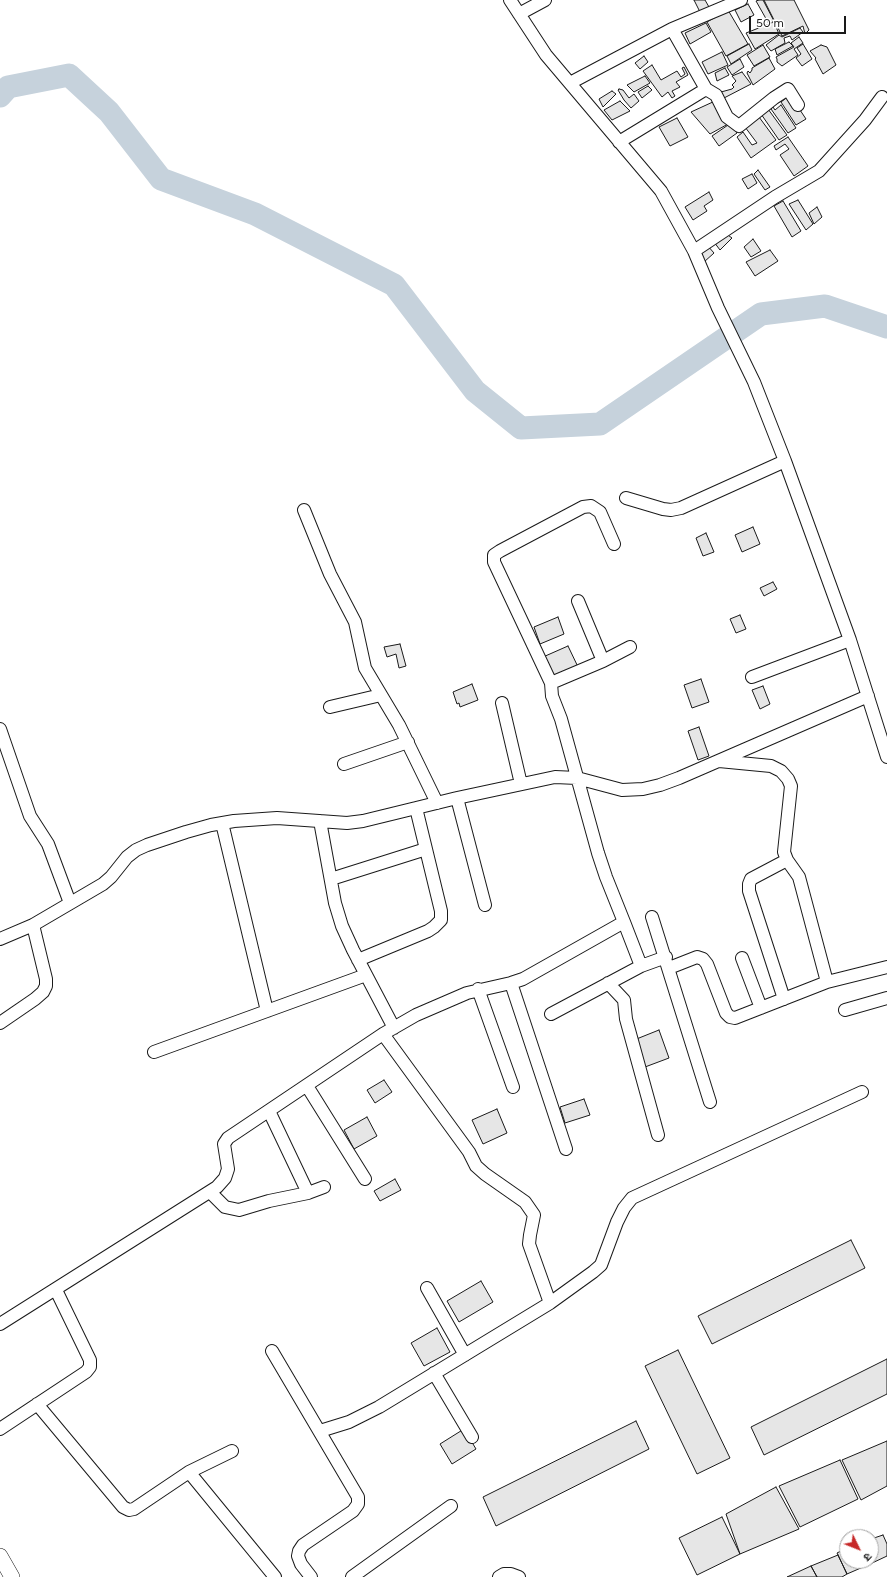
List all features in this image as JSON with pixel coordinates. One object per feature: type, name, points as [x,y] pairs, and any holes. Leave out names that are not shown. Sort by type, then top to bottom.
[{"type":"street","points":[[510,0],[546,54],[661,192],[694,251],[718,308],[754,382],[785,461],[850,640],[887,757]]},
{"type":"street","points":[[519,14],[545,0]]},
{"type":"street","points":[[570,83],[672,29],[741,0]]},
{"type":"street","points":[[672,29],[706,89],[716,95],[727,117],[739,126],[774,98],[788,89],[798,105]]},
{"type":"street","points":[[619,142],[706,89]]},
{"type":"street","points":[[694,251],[775,197],[819,171],[865,120],[882,97]]},
{"type":"street","points":[[626,498],[663,509],[671,510],[681,508],[785,461]]},
{"type":"street","points":[[614,544],[600,512],[591,506],[583,507],[500,551],[494,555],[494,562],[551,683],[552,696],[561,719],[606,877],[641,966]]},
{"type":"street","points":[[304,510],[330,574],[355,622],[365,668],[408,742],[437,803]]},
{"type":"street","points":[[578,601],[603,661]]},
{"type":"street","points":[[752,677],[850,640]]},
{"type":"street","points":[[551,683],[603,661],[630,647]]},
{"type":"street","points":[[330,707],[381,695]]},
{"type":"street","points":[[0,939],[33,925],[103,884],[111,877],[127,857],[136,850],[186,832],[222,823],[277,818],[347,823],[363,821],[457,798],[555,777],[577,778],[622,790],[643,789],[660,785],[868,696]]},
{"type":"street","points":[[502,703],[521,784]]},
{"type":"street","points":[[0,729],[30,816],[48,844],[70,903]]},
{"type":"street","points":[[344,764],[408,742]]},
{"type":"street","points":[[718,761],[771,766],[781,771],[788,779],[791,786],[784,852],[787,860],[799,877],[827,982]]},
{"type":"street","points":[[457,798],[485,905]]},
{"type":"street","points":[[358,960],[428,931],[441,920],[441,911],[416,808]]},
{"type":"street","points":[[320,821],[335,903],[342,926],[394,1028]]},
{"type":"street","points":[[222,823],[267,1011]]},
{"type":"street","points":[[331,880],[426,849]]},
{"type":"street","points":[[784,999],[749,891],[749,884],[751,879],[787,860]]},
{"type":"street","points":[[652,916],[710,1102]]},
{"type":"street","points":[[0,1324],[217,1188],[225,1178],[228,1169],[224,1144],[228,1138],[383,1034],[416,1015],[467,993],[478,989],[511,983],[532,974],[624,922]]},
{"type":"street","points":[[0,1023],[35,999],[43,992],[46,986],[46,980],[33,925]]},
{"type":"street","points":[[551,1014],[641,966],[698,958],[703,959],[707,964],[726,1013],[730,1017],[735,1018],[827,982],[887,967]]},
{"type":"street","points":[[742,958],[760,1008]]},
{"type":"street","points":[[154,1052],[366,975]]},
{"type":"street","points":[[511,983],[566,1149]]},
{"type":"street","points":[[608,983],[624,1000],[626,1019],[658,1135]]},
{"type":"street","points":[[478,989],[513,1087]]},
{"type":"street","points":[[845,1010],[887,998]]},
{"type":"street","points":[[383,1034],[470,1152],[476,1166],[525,1202],[534,1215],[530,1235],[530,1244],[550,1303]]},
{"type":"street","points":[[307,1086],[365,1179]]},
{"type":"street","points":[[320,1431],[349,1422],[465,1355],[550,1303],[593,1272],[601,1265],[617,1222],[624,1208],[632,1198],[862,1092]]},
{"type":"street","points":[[269,1111],[308,1193]]},
{"type":"street","points":[[210,1192],[225,1207],[239,1210],[269,1201],[308,1193],[324,1187]]},
{"type":"street","points":[[427,1288],[465,1355]]},
{"type":"street","points":[[0,1429],[86,1372],[90,1367],[90,1360],[56,1290]]},
{"type":"street","points":[[272,1351],[355,1490],[358,1504],[353,1511],[303,1545],[299,1551],[298,1556],[301,1564],[311,1577]]},
{"type":"street","points":[[434,1373],[472,1437]]},
{"type":"street","points":[[37,1404],[123,1507],[129,1510],[134,1509],[189,1472],[232,1451]]},
{"type":"street","points":[[189,1472],[275,1577]]},
{"type":"street","points":[[352,1577],[451,1506]]},
{"type":"street","points":[[0,1556],[12,1577]]},
{"type":"street","points":[[499,1577],[511,1574],[519,1577]]},
{"type":"building","points":[[694,0],[705,0],[709,7],[700,12]]},
{"type":"building","points":[[763,0],[774,21],[769,24],[756,1]]},
{"type":"building","points":[[764,0],[794,0],[809,30],[805,34],[803,26],[782,36]]},
{"type":"building","points":[[748,4],[754,15],[741,22],[735,10]]},
{"type":"building","points":[[728,10],[748,44],[726,56],[707,22]]},
{"type":"building","points":[[774,22],[779,34],[755,49],[746,33]]},
{"type":"building","points":[[706,23],[711,32],[690,44],[685,33]]},
{"type":"building","points":[[800,28],[803,32],[792,40],[790,36],[784,38],[785,43],[771,51],[766,45],[779,35],[782,37]]},
{"type":"building","points":[[799,37],[803,43],[794,49],[798,55],[782,66],[777,62],[776,57],[794,47],[791,43]]},
{"type":"building","points":[[789,42],[793,46],[777,55],[775,49]]},
{"type":"building","points":[[749,44],[752,50],[731,64],[727,56]]},
{"type":"building","points":[[803,44],[812,59],[802,66],[796,58],[801,54],[797,48]]},
{"type":"building","points":[[763,45],[770,57],[754,66],[747,55]]},
{"type":"building","points":[[821,45],[827,47],[836,65],[823,74],[815,59],[816,58],[810,51]]},
{"type":"building","points":[[722,52],[728,65],[708,74],[702,62]]},
{"type":"building","points":[[644,56],[648,62],[640,69],[635,63]]},
{"type":"building","points":[[769,58],[775,69],[753,85],[747,73],[748,71],[750,73],[752,68]]},
{"type":"building","points":[[740,59],[744,67],[732,75],[727,67]]},
{"type":"building","points":[[652,65],[661,80],[677,71],[681,77],[685,74],[682,68],[684,67],[688,75],[676,82],[680,87],[672,91],[675,96],[672,98],[668,92],[662,97],[643,71]]},
{"type":"building","points":[[725,68],[729,75],[717,81],[715,73]]},
{"type":"building","points":[[742,72],[751,84],[724,98],[721,92],[734,87],[732,85],[736,81],[732,76]]},
{"type":"building","points":[[645,76],[650,83],[634,92],[627,85]]},
{"type":"building","points":[[648,86],[652,90],[642,98],[638,92]]},
{"type":"building","points":[[618,90],[623,90],[629,98],[634,94],[639,101],[631,108],[624,100]]},
{"type":"building","points":[[612,91],[616,94],[603,107],[599,99]]},
{"type":"building","points":[[790,95],[806,119],[796,125],[781,102]]},
{"type":"building","points":[[620,101],[630,111],[612,120],[604,110]]},
{"type":"building","points":[[715,101],[728,124],[710,134],[691,112]]},
{"type":"building","points":[[781,105],[796,128],[788,133],[771,109],[773,107],[775,110]]},
{"type":"building","points":[[768,109],[787,135],[779,140],[761,114]]},
{"type":"building","points":[[759,117],[776,140],[751,158],[737,137],[743,132],[752,145],[757,143],[745,127]]},
{"type":"building","points":[[677,118],[688,137],[670,146],[659,127]]},
{"type":"building","points":[[731,123],[737,133],[719,146],[712,136]]},
{"type":"building","points":[[788,137],[808,166],[794,176],[780,155],[789,149],[785,144],[776,150],[774,146]]},
{"type":"building","points":[[758,170],[770,187],[765,190],[754,174]]},
{"type":"building","points":[[752,174],[757,183],[748,189],[742,179]]},
{"type":"building","points":[[709,192],[713,200],[704,206],[707,211],[693,220],[685,207]]},
{"type":"building","points":[[798,200],[813,224],[806,230],[789,204]]},
{"type":"building","points":[[783,201],[801,231],[792,237],[774,206]]},
{"type":"building","points":[[817,207],[822,217],[814,224],[809,213]]},
{"type":"building","points":[[725,233],[732,238],[720,250],[714,242]]},
{"type":"building","points":[[753,239],[761,251],[751,257],[744,247]]},
{"type":"building","points":[[707,245],[714,253],[704,262],[699,253]]},
{"type":"building","points":[[770,250],[778,261],[755,276],[746,262]]},
{"type":"building","points":[[753,527],[760,544],[742,552],[735,535]]},
{"type":"building","points":[[706,533],[714,552],[703,556],[696,538]]},
{"type":"building","points":[[773,582],[777,589],[764,596],[760,588]]},
{"type":"building","points":[[740,615],[746,629],[736,633],[730,619]]},
{"type":"building","points":[[558,617],[564,634],[540,644],[534,627]]},
{"type":"building","points":[[400,644],[406,666],[399,668],[396,654],[387,657],[384,647]]},
{"type":"building","points":[[568,646],[579,669],[553,680],[543,657]]},
{"type":"building","points":[[701,679],[709,702],[692,708],[684,685]]},
{"type":"building","points":[[472,684],[478,700],[460,707],[459,703],[457,704],[453,692]]},
{"type":"building","points":[[763,686],[770,704],[760,709],[752,690]]},
{"type":"building","points":[[699,727],[709,756],[698,760],[688,731]]},
{"type":"building","points":[[659,1030],[669,1058],[645,1067],[634,1040]]},
{"type":"building","points":[[384,1080],[392,1092],[375,1103],[367,1090]]},
{"type":"building","points":[[584,1099],[590,1115],[565,1123],[560,1107]]},
{"type":"building","points":[[497,1109],[507,1133],[483,1144],[472,1120]]},
{"type":"building","points":[[367,1117],[377,1136],[354,1149],[344,1130]]},
{"type":"building","points":[[395,1179],[401,1190],[380,1201],[374,1191]]},
{"type":"building","points":[[851,1240],[865,1268],[712,1344],[698,1316]]},
{"type":"building","points":[[481,1281],[493,1302],[459,1322],[447,1301]]},
{"type":"building","points":[[437,1328],[450,1352],[424,1366],[411,1343]]},
{"type":"building","points":[[678,1350],[730,1458],[697,1474],[645,1366]]},
{"type":"building","points":[[887,1359],[887,1394],[764,1455],[751,1427]]},
{"type":"building","points":[[636,1421],[649,1449],[496,1526],[483,1497]]},
{"type":"building","points":[[464,1429],[476,1449],[452,1464],[440,1444]]},
{"type":"building","points":[[887,1441],[887,1486],[861,1500],[842,1460]]},
{"type":"building","points":[[840,1460],[858,1499],[800,1527],[779,1486]]},
{"type":"building","points":[[776,1487],[799,1529],[740,1554],[726,1514]]},
{"type":"building","points":[[722,1517],[740,1554],[697,1575],[679,1538]]},
{"type":"building","points":[[883,1535],[887,1544],[887,1556],[879,1560],[879,1536]]},
{"type":"building","points":[[838,1555],[839,1569],[845,1569],[847,1574],[842,1577],[817,1577],[811,1566]]},
{"type":"building","points":[[811,1566],[817,1577],[787,1577]]},
{"type":"building","points":[[845,1569],[858,1569],[847,1574]]},
{"type":"waterway","points":[[0,96],[8,87],[69,75],[109,112],[161,179],[255,214],[394,285],[475,391],[521,428],[600,424],[761,314],[825,306],[887,327]]}]
